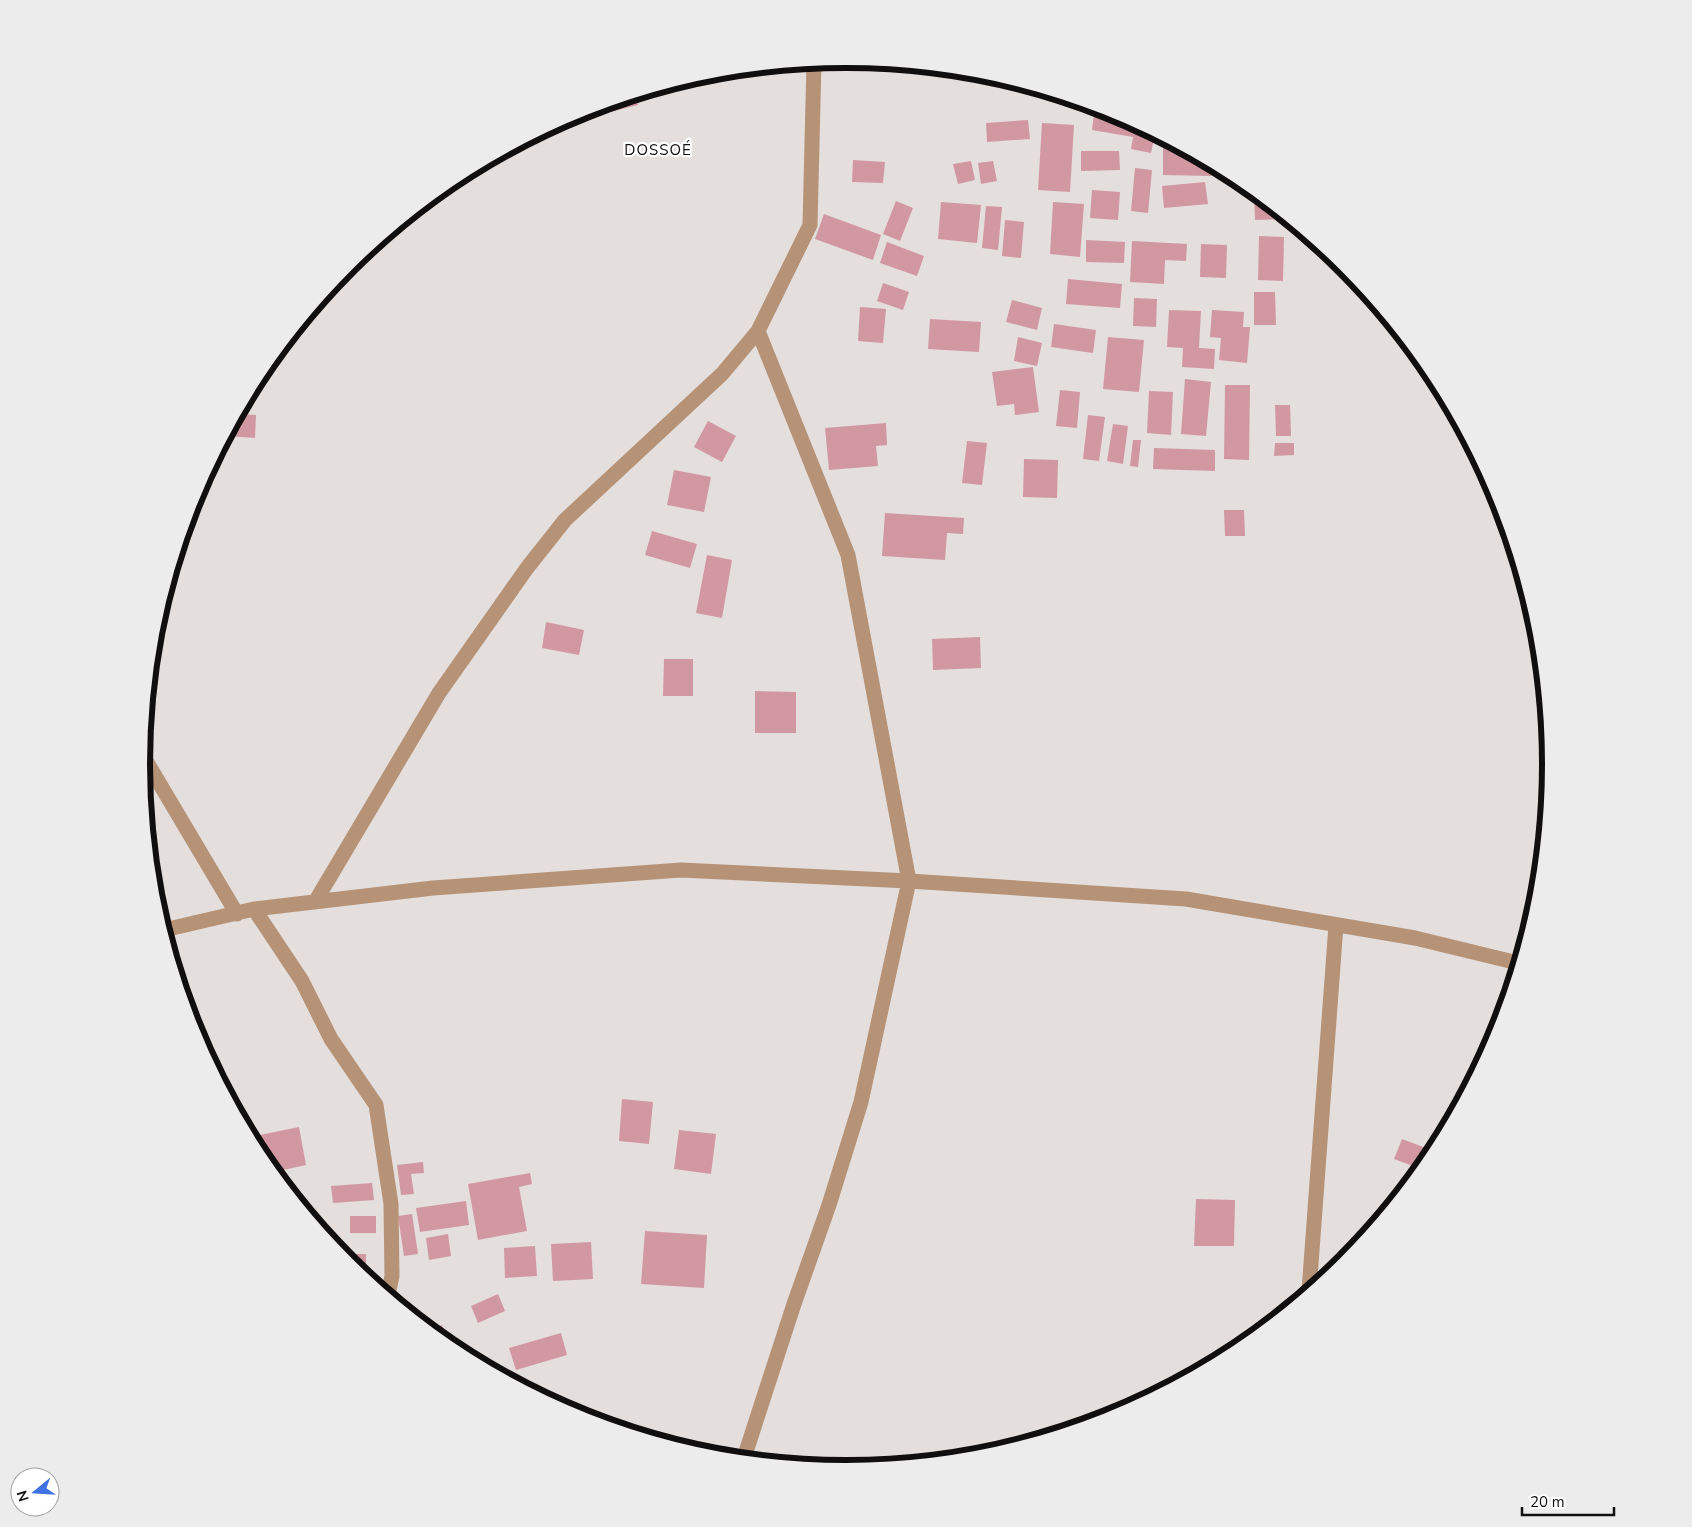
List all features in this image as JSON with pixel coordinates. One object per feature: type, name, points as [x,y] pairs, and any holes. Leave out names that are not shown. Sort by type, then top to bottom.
[{"type":"street","points":[[315,902],[439,693],[526,568],[566,520],[722,374],[758,331],[810,225],[814,69]]},
{"type":"street","points":[[746,1452],[794,1304],[829,1205],[861,1102],[909,881],[848,555],[758,331]]},
{"type":"street","points":[[150,768],[237,914]]},
{"type":"street","points":[[170,929],[254,909],[432,888],[681,870],[909,881],[1186,899],[1415,938],[1513,962]]},
{"type":"street","points":[[254,909],[302,981],[331,1039],[376,1106],[391,1204],[392,1276],[389,1289]]},
{"type":"street","points":[[1310,1283],[1336,925]]},
{"type":"building","points":[[637,100],[638,105],[610,112],[609,109]]},
{"type":"building","points":[[1094,113],[1154,139],[1151,153],[1131,149],[1133,137],[1092,130]]},
{"type":"building","points":[[1028,120],[1030,139],[987,142],[986,123]]},
{"type":"building","points":[[1042,123],[1074,125],[1070,192],[1038,190]]},
{"type":"building","points":[[1163,144],[1212,172],[1212,176],[1163,175]]},
{"type":"building","points":[[1081,151],[1119,151],[1120,170],[1081,171]]},
{"type":"building","points":[[853,160],[885,162],[883,183],[852,182]]},
{"type":"building","points":[[971,161],[975,180],[958,184],[953,164]]},
{"type":"building","points":[[993,161],[997,181],[981,184],[978,163]]},
{"type":"building","points":[[1135,168],[1152,170],[1148,213],[1131,211]]},
{"type":"building","points":[[1205,182],[1208,204],[1164,208],[1162,186]]},
{"type":"building","points":[[1092,190],[1120,192],[1118,220],[1090,218]]},
{"type":"building","points":[[1254,200],[1280,219],[1255,220]]},
{"type":"building","points":[[896,201],[913,208],[900,241],[883,234]]},
{"type":"building","points":[[941,202],[981,205],[977,243],[938,239]]},
{"type":"building","points":[[1053,202],[1084,204],[1080,257],[1050,254]]},
{"type":"building","points":[[986,206],[1002,207],[998,250],[982,248]]},
{"type":"building","points":[[824,214],[881,235],[873,260],[815,239]]},
{"type":"building","points":[[1005,220],[1024,222],[1021,258],[1002,256]]},
{"type":"building","points":[[1259,236],[1284,237],[1283,281],[1258,280]]},
{"type":"building","points":[[1086,240],[1125,242],[1124,263],[1086,262]]},
{"type":"building","points":[[1132,241],[1187,244],[1186,261],[1165,260],[1164,284],[1130,282]]},
{"type":"building","points":[[887,242],[924,256],[917,276],[880,263]]},
{"type":"building","points":[[1201,244],[1227,245],[1226,278],[1200,277]]},
{"type":"building","points":[[1068,279],[1122,284],[1120,308],[1066,304]]},
{"type":"building","points":[[883,283],[909,292],[903,310],[877,301]]},
{"type":"building","points":[[1254,292],[1275,292],[1276,325],[1254,325]]},
{"type":"building","points":[[1134,298],[1157,299],[1156,327],[1133,326]]},
{"type":"building","points":[[1012,300],[1042,308],[1037,330],[1006,322]]},
{"type":"building","points":[[860,307],[886,309],[883,343],[858,341]]},
{"type":"building","points":[[1169,310],[1201,311],[1199,348],[1215,349],[1214,369],[1182,367],[1183,348],[1167,347]]},
{"type":"building","points":[[1212,310],[1244,312],[1243,327],[1250,327],[1247,363],[1219,360],[1221,338],[1210,337]]},
{"type":"building","points":[[930,319],[981,322],[979,352],[928,349]]},
{"type":"building","points":[[1054,324],[1096,330],[1093,353],[1051,347]]},
{"type":"building","points":[[1018,337],[1042,343],[1037,366],[1014,361]]},
{"type":"building","points":[[1108,337],[1144,340],[1139,392],[1103,389]]},
{"type":"building","points":[[1033,367],[1039,412],[1015,415],[1014,404],[997,406],[992,372]]},
{"type":"building","points":[[1185,379],[1211,382],[1206,436],[1181,434]]},
{"type":"building","points":[[1225,385],[1250,385],[1249,460],[1224,459]]},
{"type":"building","points":[[1060,390],[1080,392],[1077,428],[1056,426]]},
{"type":"building","points":[[1149,391],[1173,392],[1171,435],[1147,433]]},
{"type":"building","points":[[1275,405],[1290,405],[1291,436],[1276,436]]},
{"type":"building","points":[[243,414],[256,415],[255,438],[232,436]]},
{"type":"building","points":[[1088,415],[1105,417],[1099,461],[1083,459]]},
{"type":"building","points":[[708,421],[736,436],[722,462],[694,447]]},
{"type":"building","points":[[886,423],[887,445],[876,446],[878,466],[829,470],[825,428]]},
{"type":"building","points":[[1113,424],[1128,426],[1123,464],[1107,461]]},
{"type":"building","points":[[1133,440],[1141,440],[1138,467],[1130,466]]},
{"type":"building","points":[[967,441],[987,443],[982,485],[962,483]]},
{"type":"building","points":[[1275,443],[1294,443],[1294,455],[1274,456]]},
{"type":"building","points":[[1154,448],[1215,450],[1215,471],[1153,469]]},
{"type":"building","points":[[1024,459],[1058,460],[1057,498],[1023,497]]},
{"type":"building","points":[[674,470],[711,477],[704,512],[667,505]]},
{"type":"building","points":[[1224,510],[1244,510],[1245,536],[1225,536]]},
{"type":"building","points":[[885,513],[964,518],[963,534],[947,533],[945,560],[882,556]]},
{"type":"building","points":[[652,531],[697,544],[690,568],[645,555]]},
{"type":"building","points":[[707,555],[732,560],[722,618],[696,613]]},
{"type":"building","points":[[546,622],[584,630],[579,655],[542,648]]},
{"type":"building","points":[[980,637],[981,668],[933,670],[932,639]]},
{"type":"building","points":[[664,659],[693,659],[693,696],[663,696]]},
{"type":"building","points":[[755,691],[796,692],[796,733],[755,733]]},
{"type":"building","points":[[622,1099],[653,1102],[649,1144],[619,1141]]},
{"type":"building","points":[[299,1127],[306,1165],[282,1170],[258,1135]]},
{"type":"building","points":[[679,1130],[716,1134],[711,1174],[674,1169]]},
{"type":"building","points":[[1402,1139],[1426,1148],[1413,1166],[1394,1159]]},
{"type":"building","points":[[423,1162],[424,1173],[411,1174],[414,1194],[401,1195],[397,1165]]},
{"type":"building","points":[[530,1173],[532,1184],[519,1187],[527,1231],[478,1240],[468,1184]]},
{"type":"building","points":[[372,1183],[374,1200],[333,1203],[331,1186]]},
{"type":"building","points":[[1196,1199],[1235,1200],[1234,1246],[1194,1246]]},
{"type":"building","points":[[466,1201],[469,1225],[420,1232],[416,1208]]},
{"type":"building","points":[[412,1214],[418,1254],[404,1256],[398,1216]]},
{"type":"building","points":[[350,1216],[376,1216],[376,1233],[350,1233]]},
{"type":"building","points":[[645,1231],[707,1235],[704,1288],[641,1284]]},
{"type":"building","points":[[448,1234],[451,1256],[429,1260],[426,1238]]},
{"type":"building","points":[[591,1242],[593,1279],[553,1281],[551,1244]]},
{"type":"building","points":[[535,1246],[537,1276],[505,1278],[504,1248]]},
{"type":"building","points":[[352,1254],[366,1254],[366,1267]]},
{"type":"building","points":[[498,1294],[505,1311],[478,1323],[471,1306]]},
{"type":"building","points":[[442,1325],[445,1332],[438,1327]]},
{"type":"building","points":[[561,1333],[567,1355],[516,1370],[509,1348]]},
{"type":"district","name":"DOSSOÉ","points":[[658,150]]}]
